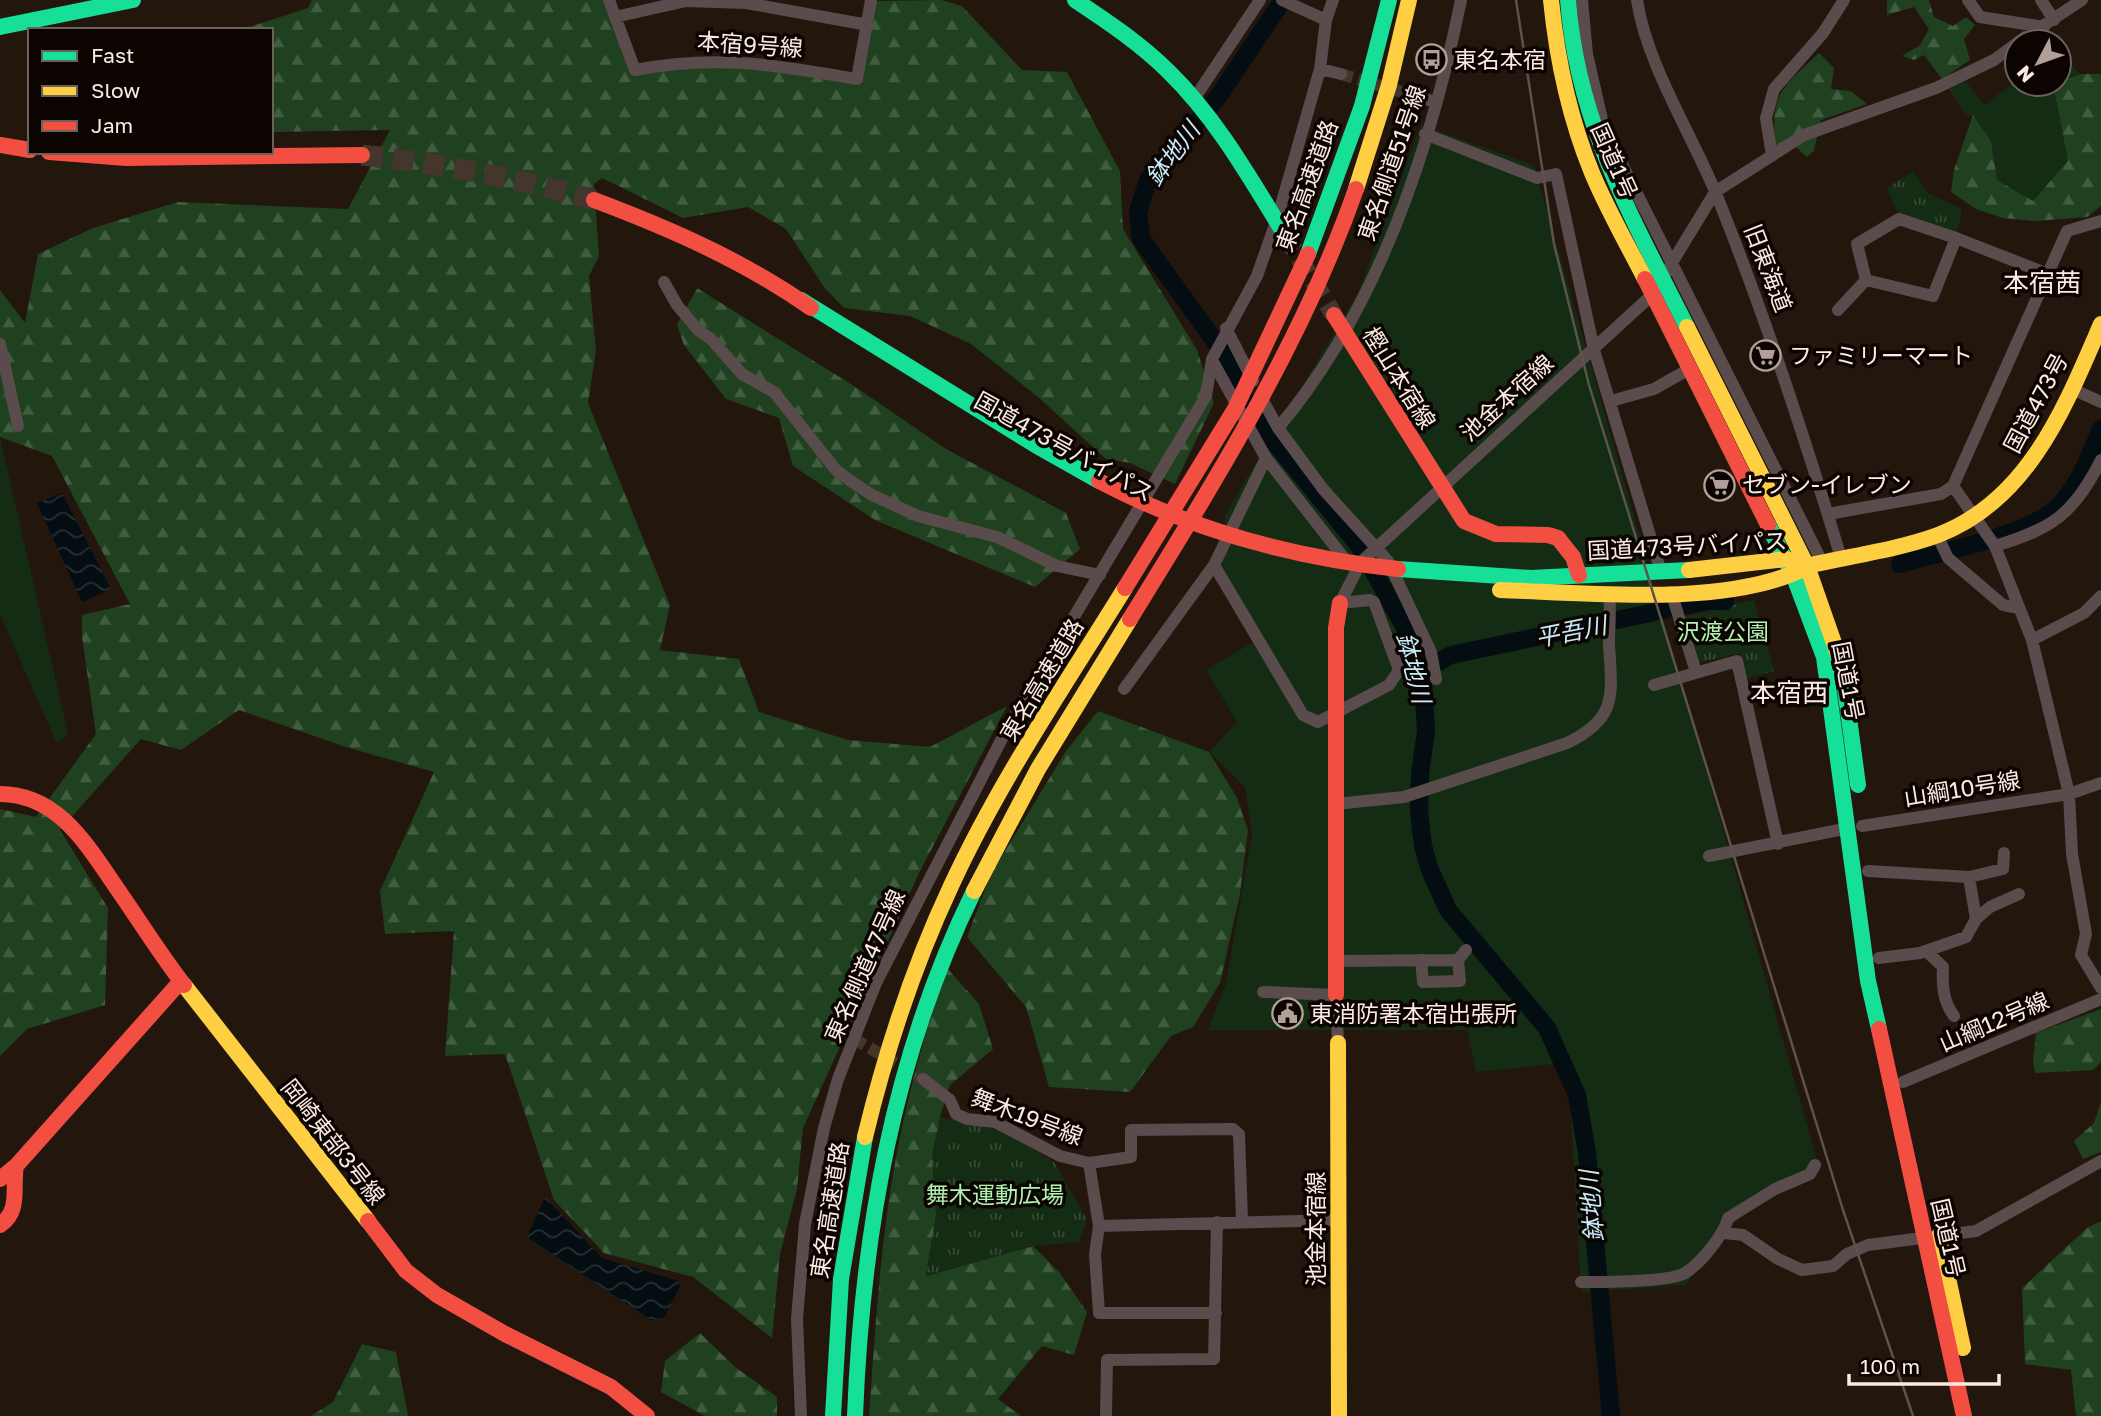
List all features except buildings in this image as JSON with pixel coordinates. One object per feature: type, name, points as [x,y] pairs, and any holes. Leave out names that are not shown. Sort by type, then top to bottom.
[{"type":"main road","points":[[0,27],[133,0]]},
{"type":"main road","points":[[1075,0],[1144,49],[1196,101],[1216,127],[1280,228]]},
{"type":"main road","name":"東名高速道路","points":[[833,1416],[841,1279],[861,1151],[876,1087],[922,952],[951,885],[1031,739],[1235,410],[1258,365],[1318,229],[1342,163],[1367,86],[1389,0]]},
{"type":"main road","name":"東名高速道路","points":[[855,1416],[860,1313],[876,1193],[904,1078],[939,971],[960,920],[1021,802],[1245,427],[1312,299],[1344,224],[1384,102],[1409,0]]},
{"type":"main road","name":"国道1号","points":[[1551,0],[1558,65],[1575,133],[1592,176],[1786,559],[1824,657],[1855,827],[1868,871],[1879,958],[1964,1416]]},
{"type":"main road","name":"国道1号","points":[[1568,0],[1575,69],[1599,148],[1776,501],[1815,564],[1842,666],[1868,981],[1932,1238],[1954,1297],[1974,1416]]},
{"type":"main road","points":[[0,145],[28,150]]},
{"type":"main road","points":[[75,154],[126,158],[362,155]]},
{"type":"main road","name":"国道473号バイパス","points":[[594,200],[680,234],[746,266],[801,300],[946,407],[1058,474],[1115,497],[1201,540],[1278,562],[1342,576],[1441,581],[1610,601],[1794,577],[1815,564]]},
{"type":"main road","name":"樫山本宿線","points":[[1334,315],[1464,522],[1497,534],[1546,532],[1560,538],[1570,548],[1579,575]]},
{"type":"main road","name":"国道473号","points":[[1815,564],[1937,535],[1974,518],[2005,494],[2029,468],[2048,439],[2101,324]]},
{"type":"main road","name":"国道473号バイパス","points":[[1441,581],[1661,572],[1786,559],[1815,564]]},
{"type":"main road","points":[[1336,995],[1336,628],[1340,603]]},
{"type":"main road","name":"岡崎東部3号線","points":[[0,794],[39,801],[59,813],[79,833],[181,981],[406,1270],[440,1299],[610,1388],[647,1416]]},
{"type":"main road","points":[[0,1179],[16,1166],[181,981]]},
{"type":"main road","name":"池金本宿線","points":[[1338,1043],[1339,1416]]},
{"type":"main road","points":[[0,1225],[9,1220],[15,1209],[12,1178],[16,1166]]},
{"type":"street","name":"本宿9号線","points":[[609,0],[635,70],[681,61],[737,61],[857,79],[871,0]]},
{"type":"street","points":[[1196,101],[1260,0]]},
{"type":"street","points":[[1282,0],[1326,20]]},
{"type":"street","name":"東名側道47号線","points":[[801,1416],[798,1278],[805,1224],[824,1128],[838,1079],[876,984],[929,876],[1008,727],[1069,620],[1100,575],[1206,396],[1212,359],[1280,228],[1320,69],[1326,20],[1333,0]]},
{"type":"street","name":"東名側道51号線","points":[[1278,428],[1300,402],[1326,362],[1383,257],[1409,189],[1448,62],[1461,0]]},
{"type":"street","points":[[1582,0],[1589,65],[1604,128],[1782,482],[1815,564]]},
{"type":"street","name":"旧東海道","points":[[1637,0],[1650,46],[1715,192],[1765,318],[1841,558]]},
{"type":"street","points":[[1772,156],[1766,118],[1774,89],[1818,41],[1844,0]]},
{"type":"street","points":[[1968,0],[1980,17],[2049,24]]},
{"type":"street","points":[[2040,0],[2049,24]]},
{"type":"street","points":[[2042,28],[2082,0]]},
{"type":"street","points":[[615,17],[686,1],[698,1],[746,3],[868,24]]},
{"type":"street","points":[[1715,192],[1804,135],[1936,88],[2003,54]]},
{"type":"street","points":[[1320,69],[1341,74]]},
{"type":"street","points":[[1415,96],[1435,102]]},
{"type":"street","points":[[1599,148],[1604,128]]},
{"type":"street","points":[[1425,134],[1537,178],[1556,174],[1594,350],[1661,572]]},
{"type":"street","name":"池金本宿線","points":[[1358,568],[1377,547],[1653,294],[1715,192]]},
{"type":"street","points":[[1866,280],[1857,244],[1899,219],[2048,274]]},
{"type":"street","points":[[1828,514],[1941,494],[1953,486],[2067,231],[2101,221]]},
{"type":"street","points":[[1866,280],[1933,296],[1956,238]]},
{"type":"street","points":[[1838,310],[1866,280]]},
{"type":"street","points":[[664,282],[677,305],[698,330],[711,339],[743,374],[774,393],[805,428],[820,451],[852,482],[872,495],[918,516],[997,537],[1057,566],[1100,575]]},
{"type":"street","points":[[1226,328],[1278,428],[1323,489],[1388,561],[1431,652],[1436,679]]},
{"type":"street","points":[[0,344],[18,426]]},
{"type":"street","points":[[1212,359],[1266,458],[1358,568],[1340,603]]},
{"type":"street","points":[[1611,401],[1654,389],[1691,368]]},
{"type":"street","points":[[2072,389],[2095,400]]},
{"type":"street","points":[[1721,393],[1740,397]]},
{"type":"street","points":[[1124,689],[1214,565],[1266,458]]},
{"type":"street","points":[[1995,546],[2034,534],[2056,522],[2084,492],[2101,460]]},
{"type":"street","points":[[1776,501],[1782,482]]},
{"type":"street","points":[[1953,486],[1995,546],[2032,640],[2069,793],[2072,854],[2086,934],[2081,955],[2101,988]]},
{"type":"street","points":[[1937,535],[1948,558],[2003,605],[2019,608]]},
{"type":"street","points":[[1214,565],[1303,715],[1318,722],[1336,715],[1389,685],[1399,670],[1374,602],[1370,600],[1340,603]]},
{"type":"street","points":[[1671,595],[1696,672]]},
{"type":"street","points":[[2032,640],[2084,613],[2101,596]]},
{"type":"street","points":[[1335,804],[1404,797],[1567,743],[1587,733],[1605,717],[1612,695],[1610,601]]},
{"type":"street","points":[[1654,685],[1737,661],[1778,844]]},
{"type":"street","name":"山綱10号線","points":[[1709,856],[1855,827],[2069,793],[2101,783]]},
{"type":"street","points":[[1868,871],[1969,877],[2003,869],[2004,853]]},
{"type":"street","points":[[1969,877],[1976,919]]},
{"type":"street","points":[[1879,958],[1926,951],[1966,937],[1976,919],[1990,907],[2019,894]]},
{"type":"street","points":[[1926,951],[1943,967],[1942,986],[1947,1006],[1954,1016]]},
{"type":"street","points":[[1335,961],[1421,960],[1462,955],[1460,981],[1423,982],[1421,960]]},
{"type":"street","points":[[1263,992],[1336,995],[1338,1043]]},
{"type":"street","name":"山綱12号線","points":[[1903,1082],[2101,999]]},
{"type":"street","name":"舞木19号線","points":[[923,1079],[950,1100],[956,1114],[967,1119],[995,1122],[1060,1156],[1089,1163]]},
{"type":"street","points":[[1216,1312],[1099,1313],[1095,1254],[1099,1226],[1089,1163],[1131,1157],[1131,1130],[1233,1129],[1239,1134],[1242,1220]]},
{"type":"street","points":[[1724,1233],[1743,1235],[1777,1259],[1802,1270],[1833,1266],[1847,1254],[1868,1245],[1910,1237],[1932,1238],[1976,1231],[2101,1161]]},
{"type":"street","points":[[1581,1282],[1615,1282],[1684,1275],[1724,1233],[1728,1219],[1775,1189],[1810,1174],[1815,1165]]},
{"type":"street","points":[[1099,1226],[1242,1220],[1339,1220]]},
{"type":"street","points":[[1106,1416],[1107,1360],[1214,1359],[1217,1222]]},
{"type":"green space","points":[[312,0],[604,0],[633,73],[737,65],[859,83],[875,1],[941,0],[962,6],[1022,70],[1067,72],[1120,171],[1123,229],[1197,350],[1214,403],[1175,484],[1130,463],[1106,459],[1037,396],[971,344],[910,316],[844,308],[824,287],[786,229],[748,207],[683,218],[602,178],[594,184],[599,256],[589,276],[596,351],[588,403],[670,605],[660,650],[739,659],[759,712],[848,740],[930,747],[1007,706],[919,873],[803,1128],[797,1189],[780,1254],[772,1338],[693,1277],[604,1253],[554,1200],[505,1054],[445,1056],[454,931],[385,934],[380,891],[434,772],[349,748],[239,710],[181,750],[141,739],[60,830],[108,908],[105,1005],[27,1029],[0,1056],[0,809],[36,817],[96,734],[82,637],[82,615],[130,604],[52,456],[0,437],[0,290],[25,323],[38,254],[93,228],[178,202],[348,209],[390,130],[273,132],[273,28],[246,28],[308,8]]},
{"type":"green space","points":[[1887,0],[1929,0],[1934,17],[1953,26],[1966,17],[1975,25],[1964,39],[1970,60],[1942,79],[1924,55],[1914,60],[1902,56],[1920,45],[1929,29],[1914,7],[1887,15]]},
{"type":"green space","points":[[1819,53],[1834,68],[1831,89],[1851,91],[1867,104],[1821,120],[1814,150],[1807,157],[1787,139],[1776,148],[1775,115],[1777,103],[1787,84]]},
{"type":"green space","points":[[2073,66],[2080,74],[2073,76]]},
{"type":"green space","points":[[2101,74],[2101,206],[2087,217],[2035,221],[2003,218],[1976,209],[1951,192],[1954,170],[1973,115],[1991,141],[1997,180],[2033,201],[2068,161],[2056,98],[2073,98],[2073,77]]},
{"type":"green space","points":[[1964,80],[1985,105],[2003,91],[2003,98],[2056,98],[2068,161],[2033,201],[1997,180],[1991,141],[1973,115],[1966,115],[1948,88]]},
{"type":"green space","points":[[1421,125],[1534,165],[1819,1167],[1737,1220],[1685,1285],[1581,1292],[1570,1101],[1555,1064],[1476,1072],[1467,1030],[1208,1030],[1226,983],[1252,833],[1245,787],[1209,752],[1237,722],[1206,670],[1255,641],[1214,575],[1226,513],[1358,293]]},
{"type":"green space","points":[[1913,171],[1928,193],[1962,209],[1957,233],[1898,214],[1887,188]]},
{"type":"green space","points":[[697,288],[857,388],[946,449],[1066,513],[1080,549],[1035,587],[875,520],[793,466],[779,418],[726,399],[684,345],[677,325]]},
{"type":"green space","points":[[0,437],[68,734],[57,744],[0,614]]},
{"type":"green space","name":"沢渡公園","points":[[1754,600],[1774,671],[1746,679],[1740,653],[1695,664],[1681,617]]},
{"type":"green space","points":[[1098,711],[1209,752],[1237,798],[1248,830],[1240,894],[1220,983],[1193,1027],[1171,1036],[1130,1092],[1049,1087],[1026,1007],[967,937],[991,874],[1066,751]]},
{"type":"green space","points":[[947,968],[979,1004],[993,1049],[950,1085],[940,1117],[932,1156],[936,1215],[926,1276],[1033,1246],[1059,1272],[1087,1312],[1074,1355],[1042,1346],[998,1399],[1021,1416],[869,1416],[882,1257],[895,1163],[917,1064]]},
{"type":"green space","points":[[2101,1009],[2101,1062],[2093,1070],[2035,1073],[2033,1060],[2036,1033]]},
{"type":"green space","points":[[2101,1102],[2101,1152],[2083,1159],[2074,1141],[2094,1123]]},
{"type":"green space","name":"舞木運動広場","points":[[940,1117],[1001,1130],[1054,1162],[1087,1219],[1079,1242],[1033,1246],[926,1276],[936,1215],[932,1156]]},
{"type":"green space","points":[[2101,1221],[2101,1416],[2076,1416],[2071,1370],[2025,1364],[2022,1288],[2087,1228]]},
{"type":"green space","points":[[700,1333],[735,1367],[777,1397],[777,1416],[705,1416],[661,1392],[665,1361]]},
{"type":"green space","points":[[362,1344],[396,1352],[408,1416],[311,1416],[333,1402]]},
{"type":"water","points":[[62,493],[111,589],[82,602],[37,503]]},
{"type":"water","points":[[545,1197],[602,1258],[682,1282],[665,1317],[651,1320],[527,1237]]},
{"type":"waterway","name":"鉢地川","points":[[1283,0],[1218,97],[1148,180],[1138,212],[1141,239],[1230,362],[1246,402],[1272,439],[1360,547],[1408,633],[1421,672],[1424,697],[1426,731],[1420,774],[1419,811],[1423,846],[1430,870],[1448,910],[1547,1028],[1577,1095],[1587,1153],[1611,1416]]},
{"type":"waterway","name":"平吾川","points":[[1900,564],[2008,533],[2047,515],[2060,505],[2073,488],[2101,429]]},
{"type":"waterway","name":"平吾川","points":[[1421,672],[1451,655],[1707,601],[1725,601]]},
{"type":"tunnel","points":[[1341,74],[1415,96]]},
{"type":"tunnel","points":[[362,155],[479,173],[594,200]]},
{"type":"tunnel","points":[[1285,235],[1334,315]]},
{"type":"tunnel","points":[[854,1039],[923,1079]]},
{"type":"railway","points":[[1516,0],[1554,244],[1589,385],[1843,1210],[1913,1416]]},
{"type":"traffic: fast","points":[[0,27],[133,0]]},
{"type":"traffic: fast","points":[[1075,0],[1136,43],[1186,90],[1232,150],[1285,235]]},
{"type":"traffic: fast","points":[[1308,254],[1362,106],[1389,0]]},
{"type":"traffic: fast","points":[[1568,0],[1573,45],[1595,129],[1628,209],[1687,327]]},
{"type":"traffic: fast","points":[[801,300],[1037,446],[1099,481]]},
{"type":"traffic: fast","points":[[1768,525],[1794,577],[1824,657],[1868,981],[1879,1029]]},
{"type":"traffic: fast","points":[[1398,569],[1531,578],[1689,570]]},
{"type":"traffic: fast","points":[[1842,666],[1858,785]]},
{"type":"traffic: fast","points":[[855,1416],[865,1280],[887,1147],[922,1017],[946,953],[974,891]]},
{"type":"traffic: fast","points":[[833,1416],[841,1279],[865,1137]]},
{"type":"traffic: slow","points":[[1356,189],[1389,85],[1409,0]]},
{"type":"traffic: slow","points":[[1551,0],[1561,66],[1584,152],[1598,186],[1645,279]]},
{"type":"traffic: slow","points":[[1689,570],[1786,559],[1807,566],[1922,540],[1970,519],[1997,499],[2020,475],[2040,448],[2058,418],[2101,324]]},
{"type":"traffic: slow","points":[[1687,327],[1807,566],[1842,666]]},
{"type":"traffic: slow","points":[[1500,590],[1613,595],[1696,593],[1735,589],[1771,581],[1803,569]]},
{"type":"traffic: slow","points":[[865,1137],[902,1009],[924,947],[951,886],[1011,772],[1125,588]]},
{"type":"traffic: slow","points":[[974,891],[1038,769],[1130,619]]},
{"type":"traffic: slow","points":[[184,985],[368,1221]]},
{"type":"traffic: slow","points":[[1338,1043],[1339,1416]]},
{"type":"traffic: slow","points":[[1939,1236],[1963,1348]]},
{"type":"traffic: jam","points":[[0,145],[28,150]]},
{"type":"traffic: jam","points":[[75,154],[126,158],[362,155]]},
{"type":"traffic: jam","points":[[1130,619],[1255,410],[1310,302],[1356,189]]},
{"type":"traffic: jam","points":[[594,200],[706,247],[760,275],[811,308]]},
{"type":"traffic: jam","points":[[1125,588],[1235,409],[1308,254]]},
{"type":"traffic: jam","points":[[1645,279],[1768,525]]},
{"type":"traffic: jam","points":[[1334,315],[1464,521],[1496,534],[1548,535],[1558,538],[1573,557],[1579,575]]},
{"type":"traffic: jam","points":[[1099,481],[1170,514],[1244,539],[1320,558],[1398,569]]},
{"type":"traffic: jam","points":[[1336,995],[1336,628],[1340,603]]},
{"type":"traffic: jam","points":[[0,794],[20,796],[39,803],[55,812],[69,825],[94,855],[184,985]]},
{"type":"traffic: jam","points":[[0,1179],[16,1166],[181,981]]},
{"type":"traffic: jam","points":[[1879,1029],[1964,1416]]},
{"type":"traffic: jam","points":[[0,1225],[7,1219],[13,1206],[16,1166]]},
{"type":"traffic: jam","points":[[368,1221],[406,1271],[437,1295],[505,1334],[611,1387],[647,1416]]},
{"type":"place","name":"東名本宿","points":[[1431,60]]},
{"type":"place","name":"ファミリーマート","points":[[1766,356]]},
{"type":"place","name":"セブン-イレブン","points":[[1719,485]]},
{"type":"place","name":"東消防署本宿出張所","points":[[1287,1014]]},
{"type":"district","name":"本宿茜","points":[[2042,283]]},
{"type":"district","name":"本宿西","points":[[1789,693]]}]
